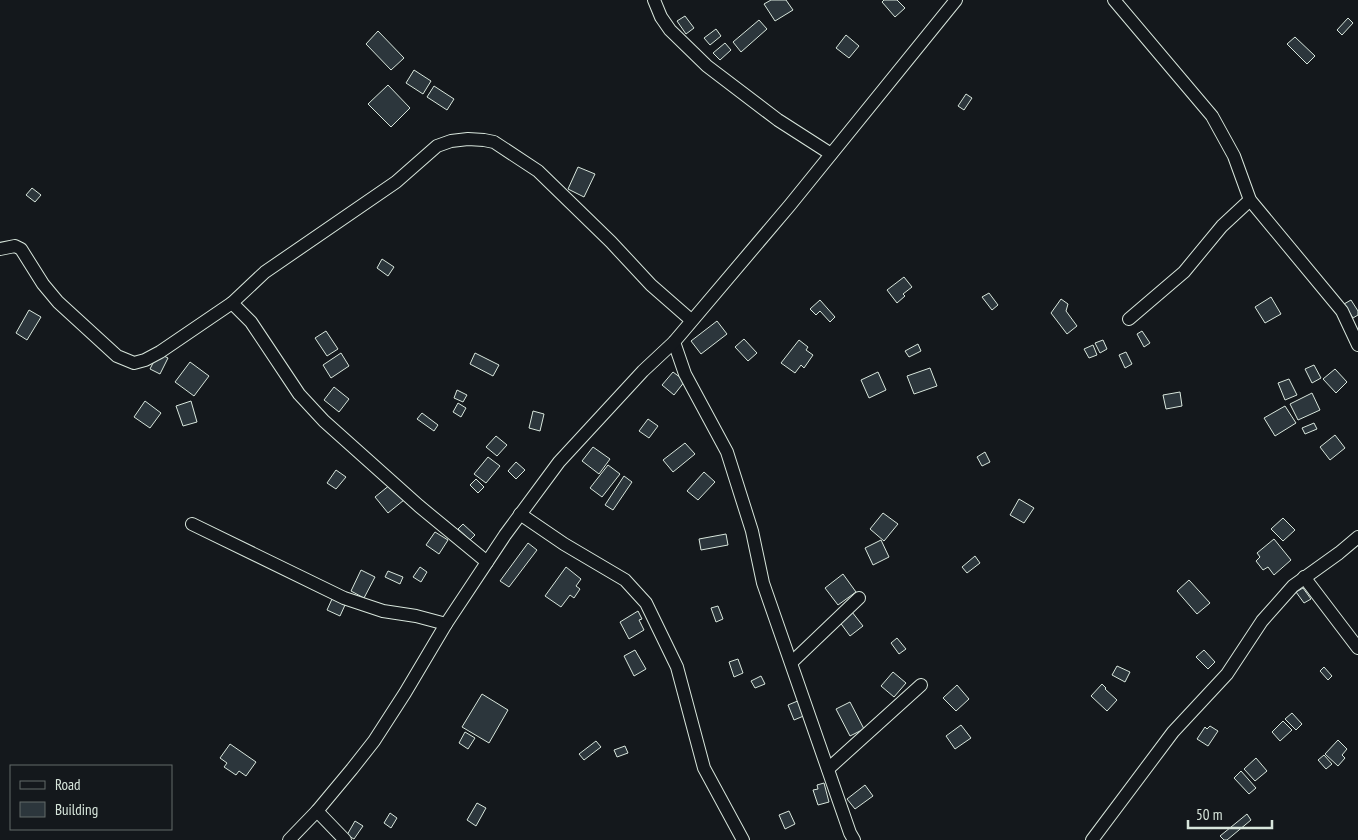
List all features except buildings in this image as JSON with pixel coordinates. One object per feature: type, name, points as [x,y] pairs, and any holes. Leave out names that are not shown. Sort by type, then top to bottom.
[{"type":"street","points":[[654,0],[661,17],[670,30],[707,66],[778,120],[832,154]]},
{"type":"street","points":[[289,840],[352,770],[374,740],[406,693],[446,624],[487,562],[559,462],[637,378],[674,342],[832,154],[956,0]]},
{"type":"street","points":[[1114,0],[1212,116],[1234,156],[1250,200],[1342,311],[1358,345]]},
{"type":"street","points":[[0,249],[15,246],[21,249],[43,284],[58,302],[117,356],[134,363],[146,360],[160,352],[232,303],[265,272],[396,182],[437,146],[451,141],[468,139],[494,142],[538,171],[611,242],[651,285],[691,320]]},
{"type":"street","points":[[1129,319],[1184,272],[1222,226],[1250,200]]},
{"type":"street","points":[[232,303],[251,322],[299,394],[324,421],[419,506],[487,562]]},
{"type":"street","points":[[674,342],[686,374],[727,452],[752,531],[763,583],[852,836],[839,840]]},
{"type":"street","points":[[520,514],[564,544],[625,580],[646,603],[676,667],[704,768],[743,840]]},
{"type":"street","points":[[192,524],[344,598],[383,611],[416,616],[446,624]]},
{"type":"street","points":[[1092,840],[1174,732],[1227,674],[1262,621],[1293,586],[1340,553],[1358,536]]},
{"type":"street","points":[[1304,577],[1358,648]]},
{"type":"street","points":[[792,662],[859,598]]},
{"type":"street","points":[[828,770],[921,685]]},
{"type":"street","points":[[318,810],[345,840]]}]
